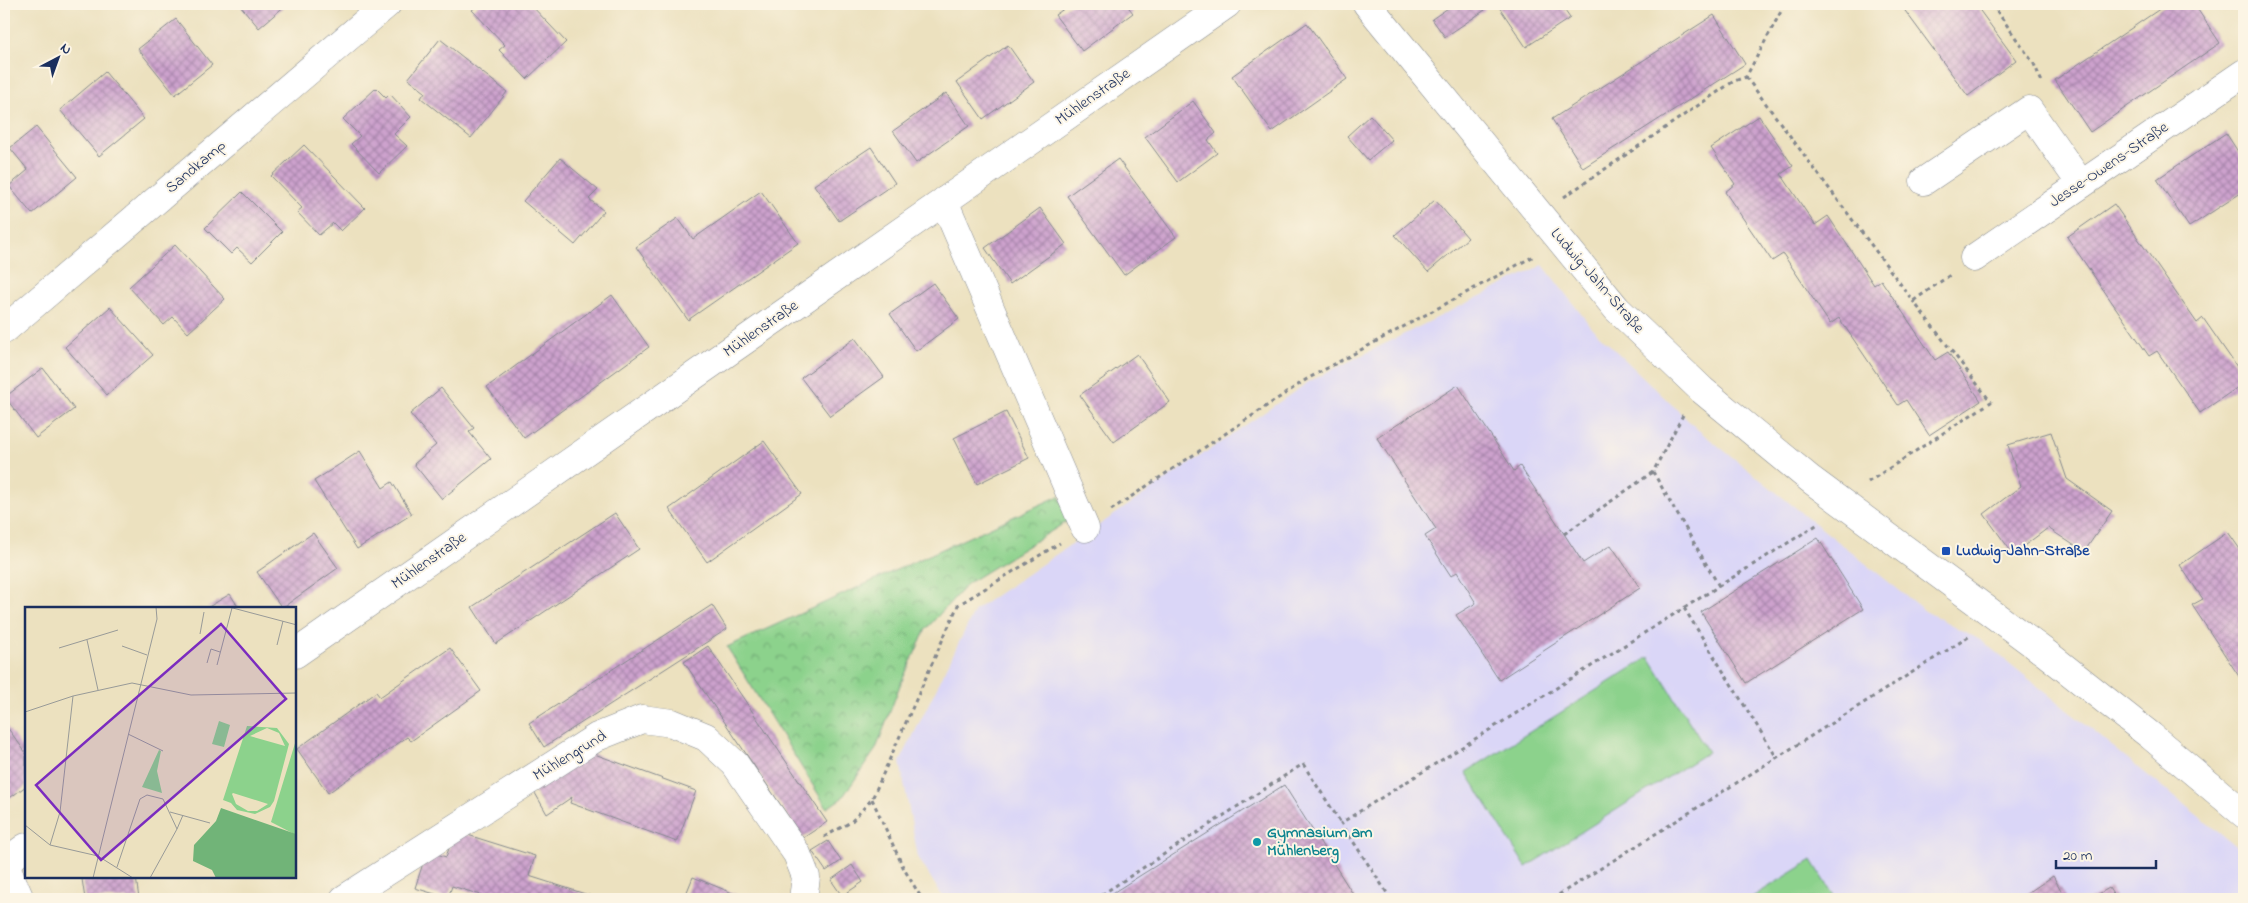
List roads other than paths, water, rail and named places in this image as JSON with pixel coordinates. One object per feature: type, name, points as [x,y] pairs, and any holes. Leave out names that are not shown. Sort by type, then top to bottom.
[{"type":"street","name":"Sandkamp","points":[[4,330],[387,4]]},
{"type":"street","name":"Mühlenstraße","points":[[296,653],[1227,4]]},
{"type":"street","name":"Ludwig-Jahn-Straße","points":[[1368,4],[1617,309],[1702,390],[1810,479],[2048,654],[2244,814]]},
{"type":"street","name":"Jesse-Owens-Straße","points":[[1974,258],[2244,72]]},
{"type":"street","points":[[1924,181],[2029,110],[2081,184]]},
{"type":"street","points":[[944,201],[1085,528]]},
{"type":"street","name":"Mühlengrund","points":[[344,899],[597,737],[642,719],[672,723],[706,737],[735,764],[797,854],[806,877],[803,899]]},
{"type":"street","points":[[20,899],[4,863],[25,848]]},
{"type":"place","name":"Ludwig-Jahn-Straße","points":[[1946,551]]},
{"type":"place","name":"Gymnasium am Mühlenberg","points":[[1257,842]]}]
